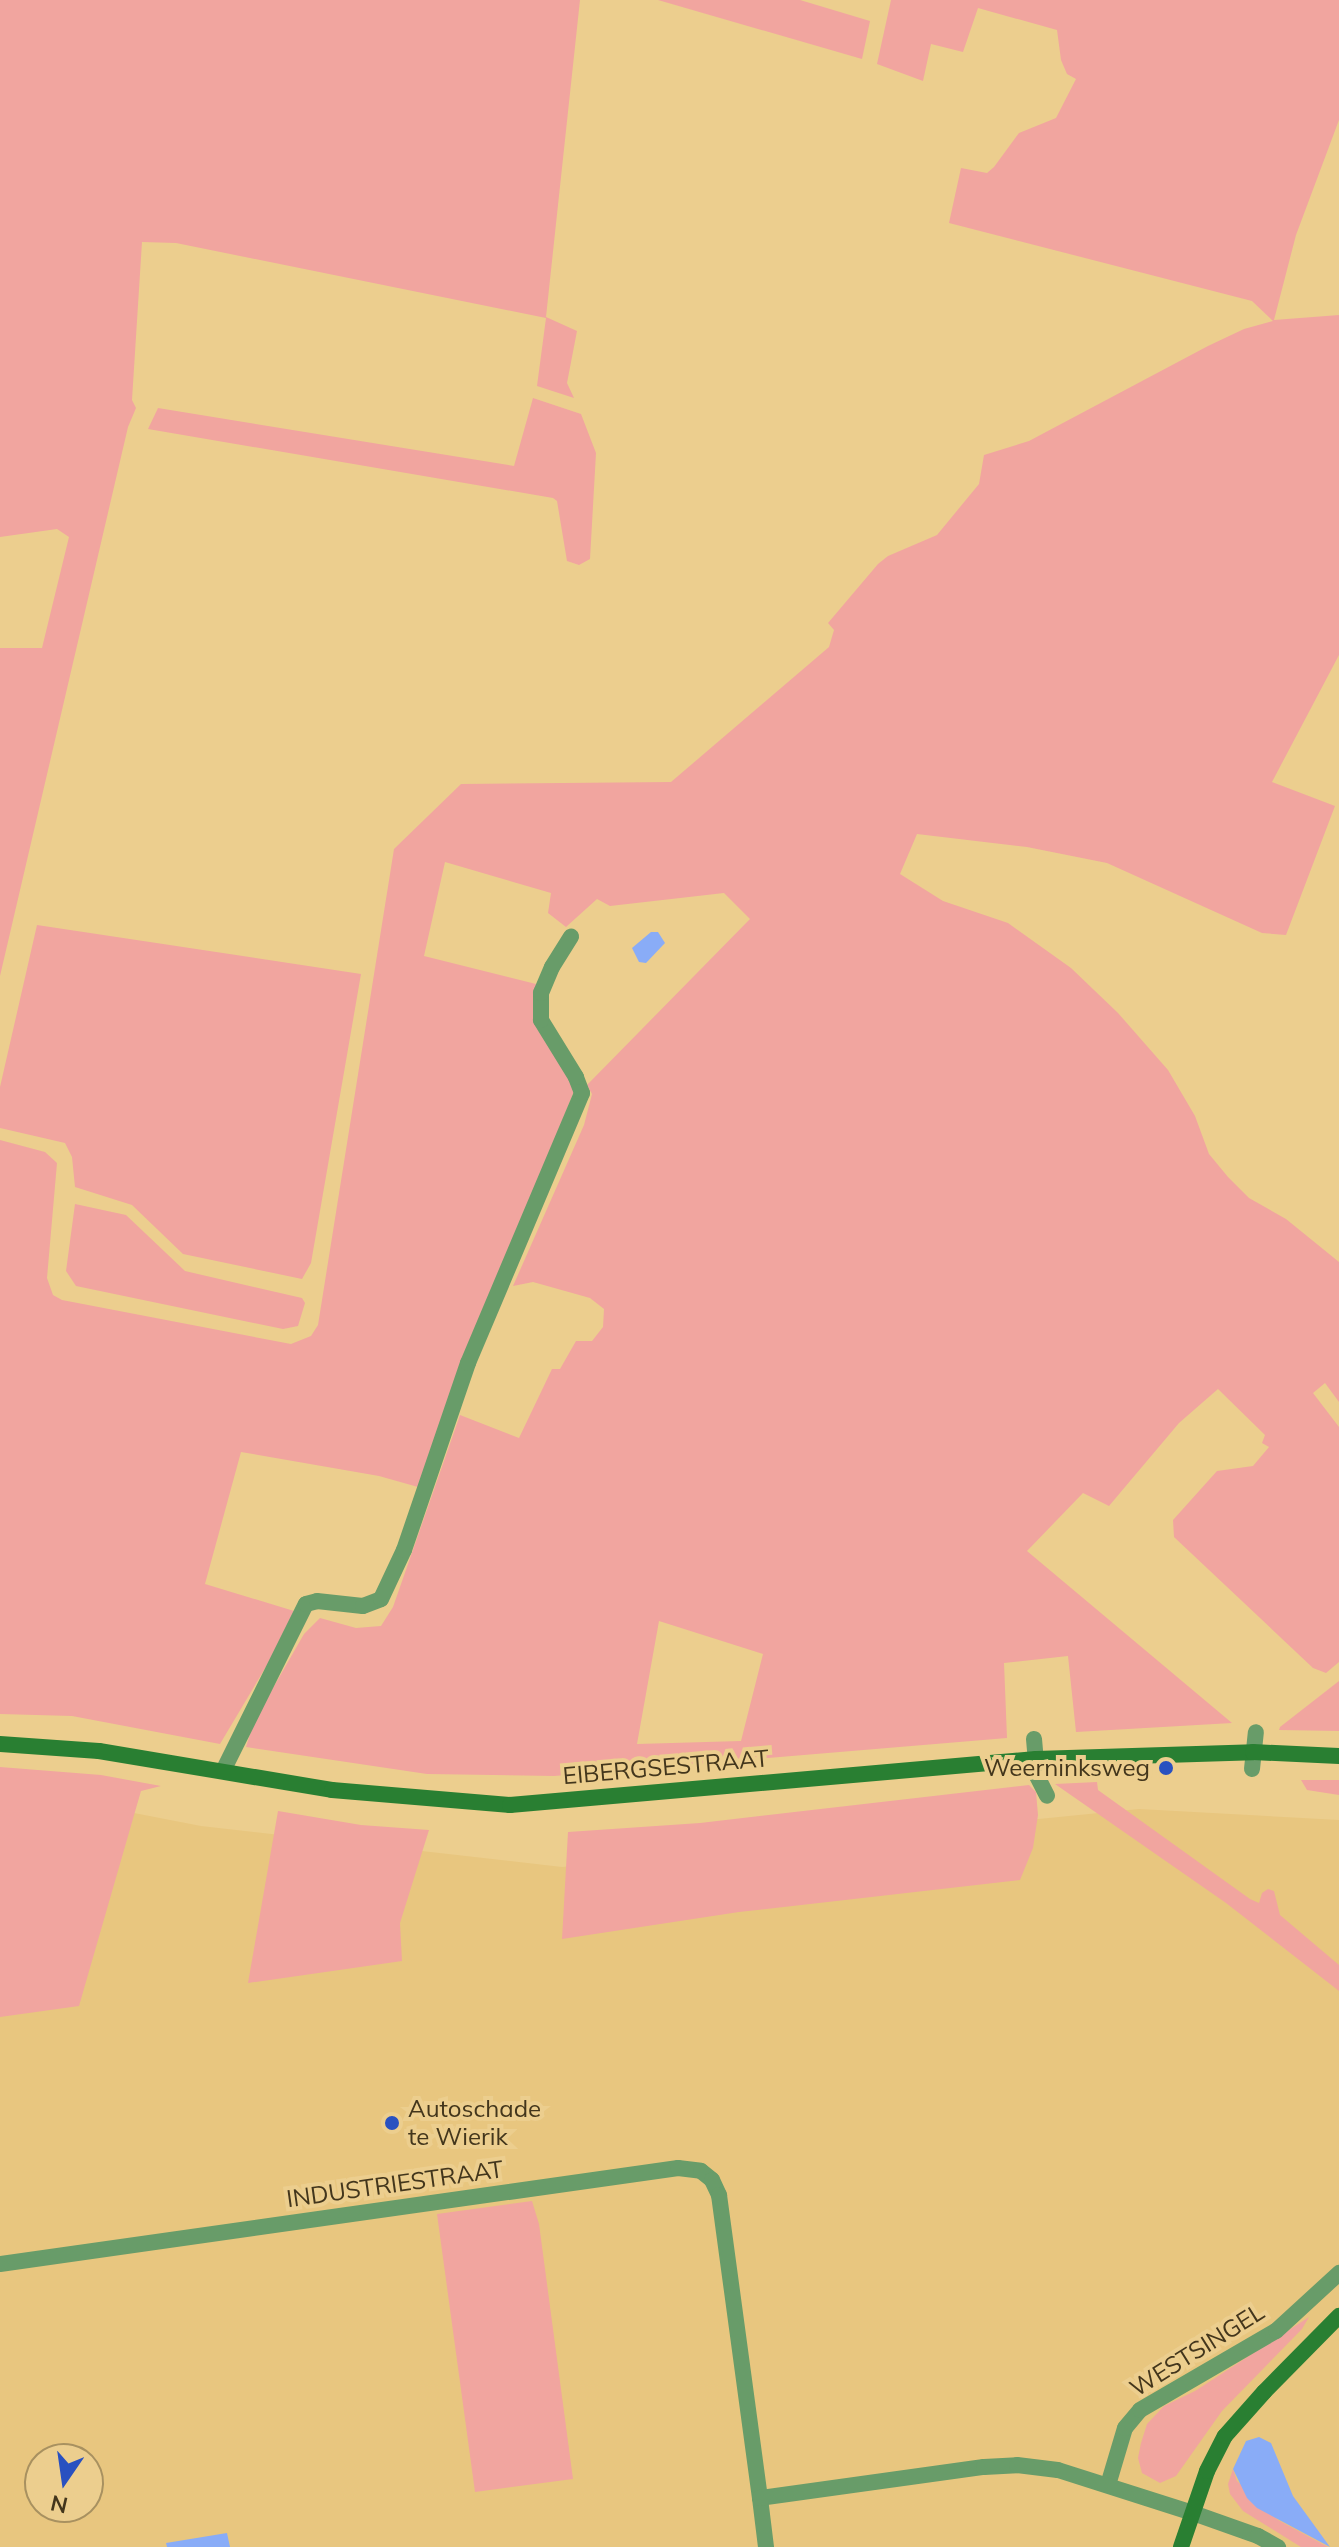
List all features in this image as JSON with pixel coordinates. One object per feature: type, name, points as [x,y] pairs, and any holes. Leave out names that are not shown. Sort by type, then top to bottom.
[{"type":"main road","name":"EIBERGSESTRAAT","points":[[0,1744],[99,1751],[332,1790],[438,1802],[510,1805],[1036,1759],[1253,1760],[1339,1756]]},
{"type":"main road","points":[[1181,2547],[1207,2471],[1225,2436],[1339,2316]]},
{"type":"street","points":[[223,1771],[306,1604],[317,1601],[363,1606],[381,1599],[404,1550],[468,1363],[582,1093],[576,1077],[554,1048],[541,1020],[541,993],[571,937]]},
{"type":"street","points":[[1253,1760],[1256,1732]]},
{"type":"street","points":[[1034,1739],[1037,1776],[1047,1796]]},
{"type":"street","name":"INDUSTRIESTRAAT","points":[[0,2264],[678,2168],[701,2171],[712,2180],[719,2195],[766,2547]]},
{"type":"street","name":"WESTSINGEL","points":[[1108,2485],[1125,2428],[1140,2410],[1276,2331],[1339,2273]]},
{"type":"street","points":[[760,2498],[1017,2465],[1058,2470],[1108,2485],[1258,2536],[1278,2547]]},
{"type":"shaded area","points":[[0,0],[580,0],[546,317],[577,331],[567,383],[574,398],[537,386],[546,318],[176,243],[142,242],[132,400],[136,408],[128,427],[0,976],[0,648],[42,648],[69,537],[57,529],[0,537]]},
{"type":"shaded area","points":[[658,0],[800,0],[870,21],[862,59]]},
{"type":"shaded area","points":[[891,0],[1339,0],[1339,120],[1296,235],[1274,320],[1339,315],[1339,655],[1272,782],[1335,806],[1286,935],[1262,933],[1107,863],[1027,847],[917,834],[900,874],[943,901],[1008,923],[1071,968],[1118,1013],[1168,1070],[1195,1116],[1209,1154],[1228,1177],[1249,1198],[1286,1219],[1339,1262],[1339,1402],[1325,1383],[1313,1393],[1339,1427],[1339,1662],[1326,1673],[1313,1668],[1174,1537],[1173,1520],[1217,1471],[1253,1466],[1269,1447],[1262,1443],[1265,1435],[1218,1389],[1179,1423],[1109,1506],[1083,1493],[1027,1551],[1232,1723],[1076,1732],[1068,1656],[1004,1663],[1007,1738],[554,1776],[427,1774],[246,1747],[254,1721],[304,1634],[320,1618],[356,1628],[381,1626],[393,1607],[460,1415],[519,1438],[552,1369],[560,1369],[576,1341],[592,1341],[603,1327],[604,1309],[590,1298],[533,1282],[513,1286],[584,1125],[592,1094],[587,1085],[750,919],[724,893],[610,906],[597,899],[566,927],[548,913],[551,893],[445,862],[424,956],[540,985],[537,994],[574,1091],[418,1487],[379,1476],[241,1452],[205,1584],[294,1611],[283,1638],[220,1744],[72,1716],[0,1714],[0,1140],[45,1152],[57,1163],[47,1278],[53,1295],[62,1300],[291,1344],[311,1336],[318,1325],[394,849],[461,784],[671,782],[829,647],[834,630],[828,623],[878,564],[888,556],[937,535],[979,484],[984,455],[1029,441],[1208,346],[1244,329],[1273,321],[1252,301],[949,223],[961,168],[987,173],[1019,133],[1056,118],[1076,79],[1067,74],[1061,60],[1057,30],[978,8],[963,52],[931,44],[923,81],[877,64]],"holes":[[[659,1621],[763,1654],[741,1741],[637,1744]]]},
{"type":"shaded area","points":[[533,398],[581,414],[596,453],[590,559],[579,565],[567,561],[557,501],[553,498],[148,429],[158,408],[514,466]]},
{"type":"shaded area","points":[[37,925],[361,974],[311,1263],[302,1279],[183,1254],[132,1205],[75,1187],[72,1157],[65,1143],[0,1128],[0,1087]]},
{"type":"shaded area","points":[[75,1204],[126,1215],[185,1271],[302,1298],[305,1303],[298,1326],[283,1329],[76,1286],[66,1271]]},
{"type":"shaded area","points":[[1339,1681],[1339,1731],[1279,1730],[1280,1727]]},
{"type":"shaded area","points":[[0,1767],[101,1775],[161,1786],[141,1791],[79,2006],[0,2017]]},
{"type":"shaded area","points":[[1301,1780],[1339,1780],[1339,1795],[1307,1790]]},
{"type":"shaded area","points":[[1097,1782],[1098,1790],[1250,1899],[1259,1903],[1262,1893],[1268,1889],[1274,1891],[1280,1915],[1339,1965],[1339,1991],[1226,1903],[1055,1784]]},
{"type":"shaded area","points":[[1029,1785],[1036,1792],[1038,1815],[1033,1848],[1020,1880],[739,1912],[562,1939],[568,1832],[700,1823]]},
{"type":"shaded area","points":[[0,1787],[201,1826],[562,1867],[1139,1809],[1339,1820],[1339,2547],[0,2547]]},
{"type":"shaded area","points":[[278,1811],[361,1825],[429,1830],[400,1923],[402,1961],[248,1983]]},
{"type":"shaded area","points":[[532,2201],[539,2224],[573,2479],[475,2492],[437,2214]]},
{"type":"shaded area","points":[[1309,2317],[1302,2329],[1222,2411],[1176,2476],[1160,2483],[1142,2473],[1138,2458],[1147,2424],[1164,2406],[1195,2391]]},
{"type":"shaded area","points":[[1233,2469],[1237,2481],[1278,2520],[1328,2547],[1301,2547],[1243,2511],[1230,2494],[1228,2484]]},
{"type":"water","points":[[651,932],[658,932],[665,943],[646,963],[639,962],[632,948]]},
{"type":"water","points":[[1259,2437],[1271,2443],[1293,2496],[1330,2547],[1257,2508],[1247,2498],[1233,2469],[1246,2441]]},
{"type":"water","points":[[227,2533],[230,2547],[167,2547],[166,2543]]},
{"type":"place","name":"Weerninksweg","points":[[1166,1768]]},
{"type":"place","name":"Autoschade te Wierik","points":[[392,2123]]}]
